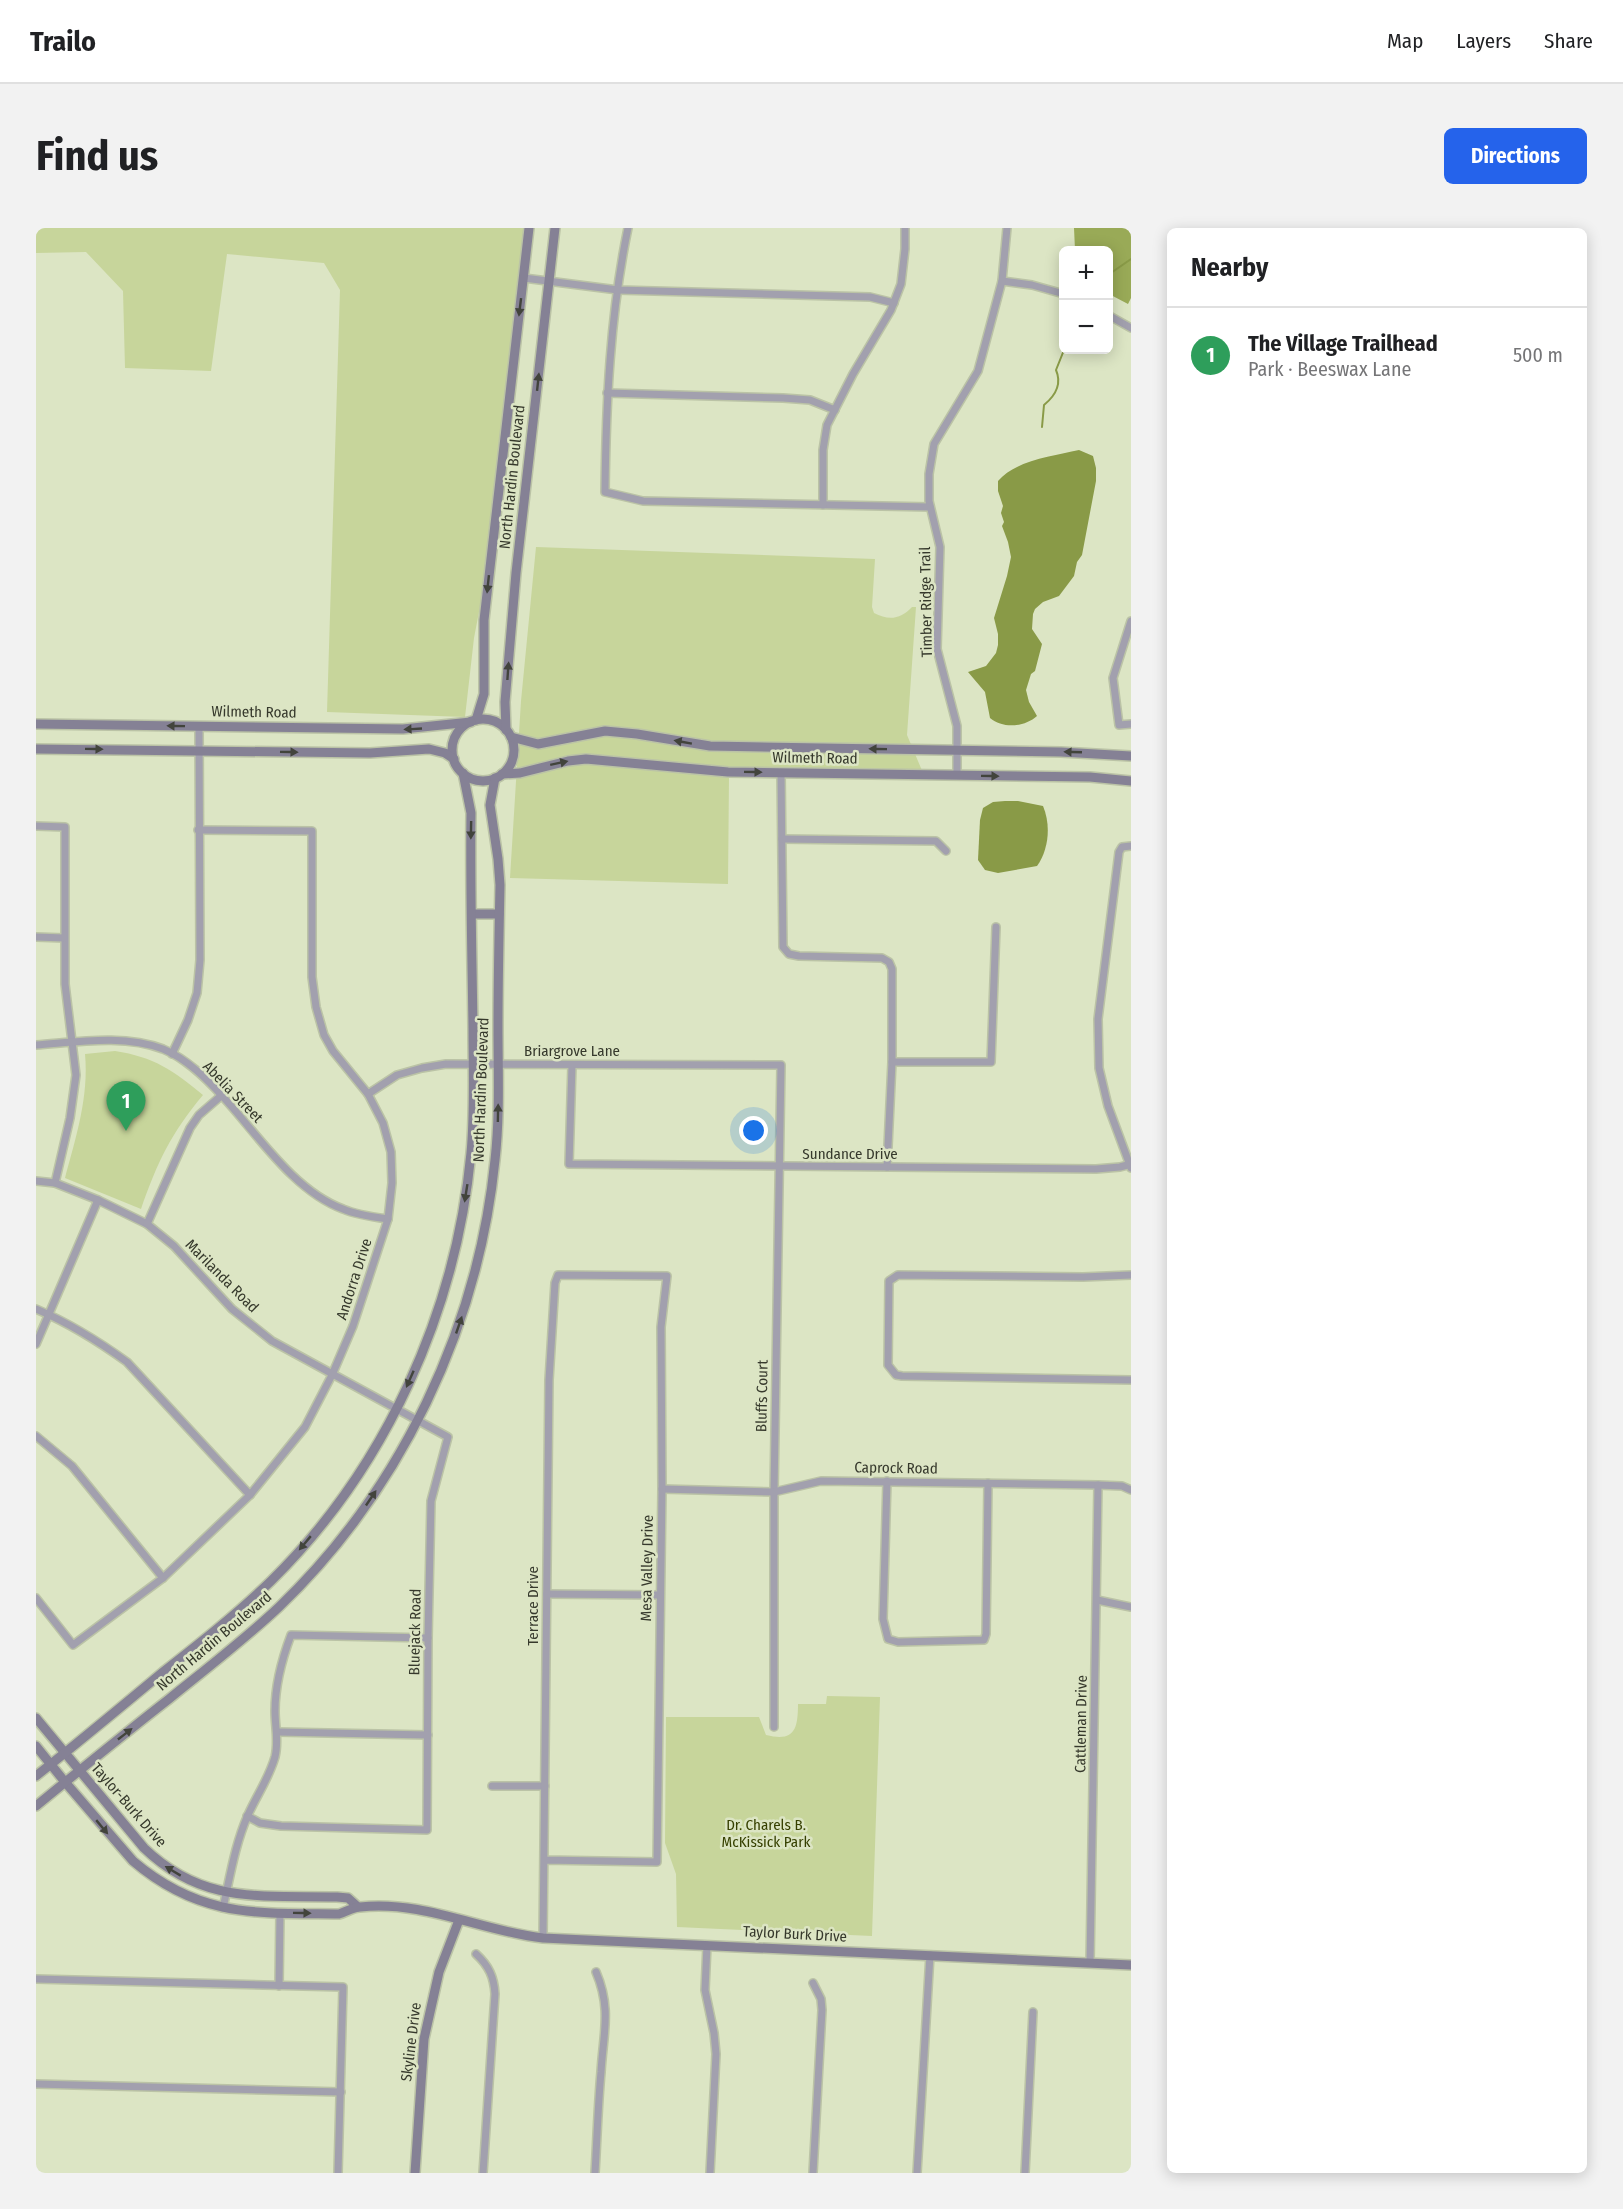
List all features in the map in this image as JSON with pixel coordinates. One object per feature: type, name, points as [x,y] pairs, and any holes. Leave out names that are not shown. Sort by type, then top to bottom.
[{"type":"main road","name":"North Hardin Boulevard","points":[[473,721],[484,694],[484,620],[529,228]]},
{"type":"main road","name":"North Hardin Boulevard","points":[[509,733],[505,702],[516,573],[555,228]]},
{"type":"main road","points":[[492,720],[509,733],[513,756],[508,767],[499,776],[480,780],[463,773],[454,759],[452,750],[454,738],[462,727],[473,721],[492,720]]},
{"type":"main road","name":"Wilmeth Road","points":[[36,724],[403,729],[473,721]]},
{"type":"main road","name":"Wilmeth Road","points":[[509,733],[538,744],[581,735],[613,732],[710,746],[1061,752],[1131,756]]},
{"type":"main road","points":[[36,749],[370,753],[429,749],[445,753],[454,759]]},
{"type":"main road","name":"Wilmeth Road","points":[[499,776],[520,773],[568,760],[586,759],[711,771],[1090,777],[1131,781]]},
{"type":"main road","name":"North Hardin Boulevard","points":[[36,1776],[228,1620],[273,1579],[303,1545],[363,1467],[397,1407],[432,1326],[455,1250],[471,1152],[473,1064],[471,813],[463,773]]},
{"type":"main road","name":"North Hardin Boulevard","points":[[36,1806],[245,1638],[281,1605],[325,1558],[361,1513],[385,1477],[418,1419],[441,1371],[456,1332],[480,1251],[495,1162],[499,914],[498,859],[490,805],[499,776]]},
{"type":"main road","points":[[472,914],[499,914]]},
{"type":"main road","name":"Taylor-Burk Drive","points":[[36,1718],[158,1862],[202,1886],[227,1892],[242,1895],[348,1898],[358,1906]]},
{"type":"main road","name":"Taylor-Burk Drive","points":[[36,1746],[112,1839],[146,1872],[178,1893],[207,1904],[248,1912],[339,1914],[349,1912],[358,1906],[416,1908],[459,1920]]},
{"type":"main road","name":"Taylor Burk Drive","points":[[459,1920],[518,1935],[543,1938],[1131,1965]]},
{"type":"main road","name":"Skyline Drive","points":[[416,2173],[424,2039],[439,1972],[459,1920]]},
{"type":"street","points":[[628,228],[618,290],[607,393],[605,492],[643,501],[930,507]]},
{"type":"street","points":[[823,505],[823,450],[827,425],[894,303],[901,284],[905,228]]},
{"type":"street","name":"Timber Ridge Trail","points":[[957,775],[955,719],[937,649],[940,547],[930,507],[929,474],[934,444],[978,371],[1002,281],[1007,228]]},
{"type":"street","points":[[524,278],[618,290],[870,297],[894,303]]},
{"type":"street","points":[[1002,281],[1032,285],[1059,293]]},
{"type":"street","points":[[1113,318],[1131,328]]},
{"type":"street","points":[[607,393],[810,400],[835,410]]},
{"type":"street","points":[[1131,621],[1113,678],[1119,725],[1131,724]]},
{"type":"street","points":[[172,1054],[188,1020],[197,993],[200,960],[199,726]]},
{"type":"street","points":[[781,773],[783,947],[789,954],[882,958],[890,962],[892,969],[892,1062],[886,1167]]},
{"type":"street","points":[[36,826],[65,827],[65,984],[76,1075],[70,1118],[55,1183]]},
{"type":"street","name":"Andorra Drive","points":[[36,1598],[73,1645],[164,1578],[250,1495],[305,1427],[332,1375],[353,1326],[388,1219],[392,1183],[391,1152],[383,1123],[369,1094],[333,1051],[324,1035],[316,1007],[312,976],[312,831],[198,830]]},
{"type":"street","points":[[782,839],[936,841],[946,852]]},
{"type":"street","points":[[1130,1166],[1108,1106],[1099,1068],[1098,1019],[1119,852],[1122,847],[1131,846]]},
{"type":"street","points":[[892,1062],[992,1062],[996,927]]},
{"type":"street","points":[[36,937],[64,938]]},
{"type":"street","name":"Abelia Street","points":[[36,1045],[111,1040],[134,1042],[162,1049],[203,1076],[290,1173],[320,1197],[342,1209],[388,1219]]},
{"type":"street","name":"Briargrove Lane","points":[[369,1094],[397,1075],[446,1064],[782,1065]]},
{"type":"street","name":"Sundance Drive","points":[[572,1065],[569,1164],[1096,1169],[1130,1166]]},
{"type":"street","name":"Bluffs Court","points":[[774,1727],[774,1492],[782,1065]]},
{"type":"street","points":[[147,1224],[190,1128],[199,1115],[222,1095]]},
{"type":"street","name":"Marilanda Road","points":[[36,1181],[55,1183],[98,1200],[147,1224],[174,1246],[232,1309],[272,1341],[332,1375],[397,1407],[448,1437]]},
{"type":"street","points":[[36,1344],[98,1200]]},
{"type":"street","points":[[1131,1275],[1083,1277],[904,1274],[893,1277],[889,1281],[888,1365],[896,1375],[1131,1380]]},
{"type":"street","name":"Mesa Valley Drive","points":[[545,1860],[657,1862],[662,1489],[661,1327],[667,1276],[558,1275]]},
{"type":"street","name":"Terrace Drive","points":[[543,1938],[549,1380],[555,1283],[558,1275]]},
{"type":"street","points":[[36,1309],[103,1344],[127,1362],[250,1495]]},
{"type":"street","points":[[36,1436],[72,1466],[164,1578]]},
{"type":"street","name":"Bluejack Road","points":[[247,1816],[260,1823],[281,1826],[427,1830],[431,1501],[448,1437]]},
{"type":"street","name":"Caprock Road","points":[[662,1489],[774,1492],[821,1481],[887,1481],[1098,1485],[1122,1486],[1131,1490]]},
{"type":"street","points":[[887,1481],[883,1619],[885,1635],[891,1641],[898,1642],[984,1640],[986,1634],[988,1483]]},
{"type":"street","name":"Cattleman Drive","points":[[1090,1963],[1098,1485]]},
{"type":"street","points":[[547,1594],[660,1595]]},
{"type":"street","points":[[1097,1600],[1131,1607]]},
{"type":"street","points":[[223,1908],[232,1864],[247,1816],[276,1755],[278,1732],[275,1711],[278,1682],[282,1657],[291,1635],[428,1638]]},
{"type":"street","points":[[278,1732],[428,1735]]},
{"type":"street","points":[[492,1786],[545,1786]]},
{"type":"street","points":[[279,1986],[280,1913]]},
{"type":"street","points":[[707,1945],[705,1990],[716,2054],[710,2173]]},
{"type":"street","points":[[476,1954],[490,1970],[495,1988],[483,2173]]},
{"type":"street","points":[[917,2173],[930,1955]]},
{"type":"street","points":[[595,2173],[600,2073],[607,2024],[603,1989],[596,1972]]},
{"type":"street","points":[[36,1979],[343,1987],[338,2173]]},
{"type":"street","points":[[813,1983],[821,1999],[822,2010],[813,2173]]},
{"type":"street","points":[[1025,2173],[1034,2012]]},
{"type":"street","points":[[36,2084],[341,2091]]},
{"type":"green space","points":[[36,228],[531,228],[494,533],[474,638],[465,717],[327,712],[340,290],[324,263],[227,254],[211,371],[125,368],[123,291],[86,252],[36,253]]},
{"type":"green space","points":[[536,547],[875,559],[872,607],[874,613],[894,618],[916,607],[907,735],[926,780],[729,776],[728,884],[510,878],[521,701]]},
{"type":"green space","points":[[115,1051],[141,1057],[162,1066],[203,1095],[182,1122],[166,1149],[141,1209],[65,1178],[83,1101],[85,1054]]},
{"type":"green space","name":"Dr. Charels B. McKissick Park","points":[[827,1696],[880,1697],[872,1936],[677,1927],[676,1874],[665,1843],[666,1717],[759,1717],[766,1735],[783,1737],[792,1732],[795,1727],[798,1704],[826,1704]]},
{"type":"shaded area","points":[[1074,228],[1131,228],[1131,298],[1128,304],[1113,296],[1113,246],[1075,246]]},
{"type":"shaded area","points":[[1079,450],[1093,456],[1096,481],[1082,555],[1077,562],[1074,576],[1059,596],[1043,602],[1033,614],[1032,629],[1042,644],[1035,671],[1031,674],[1026,690],[1029,702],[1037,716],[1020,724],[1001,724],[990,718],[985,692],[968,672],[986,666],[996,653],[998,645],[994,618],[1011,557],[1002,526],[1003,506],[998,491],[998,481],[1015,468],[1025,464]]},
{"type":"shaded area","points":[[1005,801],[1043,806],[1046,813],[1048,837],[1037,866],[998,873],[985,870],[978,860],[980,820],[983,808],[993,802]]},
{"type":"waterway","points":[[1113,272],[1131,259]]},
{"type":"waterway","points":[[1042,427],[1044,405],[1058,385],[1056,370],[1062,354]]},
{"type":"place","name":"The Village Trailhead","points":[[126,1131]]}]
